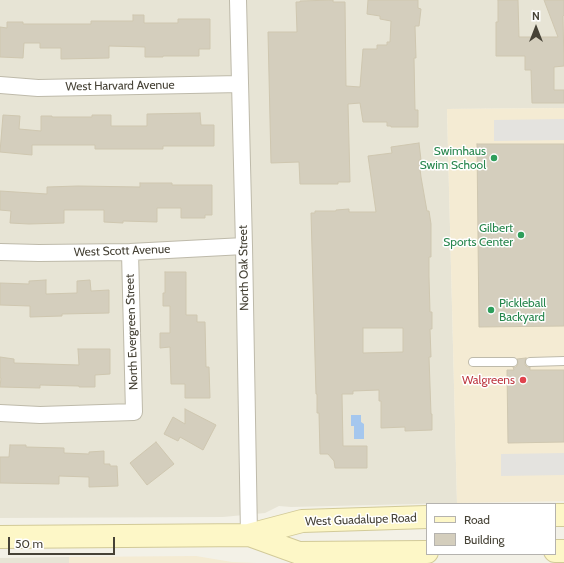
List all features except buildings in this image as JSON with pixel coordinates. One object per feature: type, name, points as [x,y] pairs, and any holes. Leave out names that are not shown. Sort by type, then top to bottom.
[{"type":"main road","name":"West Guadalupe Road","points":[[0,537],[249,535],[302,521],[426,517]]},
{"type":"main road","name":"West Guadalupe Road","points":[[249,535],[299,553],[426,552]]},
{"type":"main road","points":[[357,553],[372,543],[388,538],[426,537]]},
{"type":"street","name":"North Oak Street","points":[[238,0],[249,535]]},
{"type":"street","name":"West Harvard Avenue","points":[[0,85],[38,88],[240,84]]},
{"type":"street","name":"West Scott Avenue","points":[[0,252],[130,252],[244,246]]},
{"type":"street","name":"North Evergreen Street","points":[[0,413],[40,415],[134,412],[130,252]]},
{"type":"lane","points":[[530,362],[564,361]]},
{"type":"lane","points":[[473,362],[513,362]]},
{"type":"shaded area","points":[[0,0],[564,0],[564,108],[447,109],[457,503],[291,507],[279,506],[265,513],[223,517],[0,518]]},
{"type":"shaded area","points":[[564,108],[564,501],[457,503],[447,109]]},
{"type":"shaded area","points":[[564,119],[564,140],[494,141],[494,120]]},
{"type":"shaded area","points":[[564,453],[564,475],[501,476],[501,454]]},
{"type":"shaded area","points":[[196,556],[232,562],[257,563],[69,563],[69,557]]},
{"type":"shaded area","points":[[69,557],[69,563],[0,563],[0,558]]},
{"type":"water","points":[[351,415],[361,415],[361,422],[364,424],[364,439],[354,439],[354,426],[351,426]]},
{"type":"place","name":"Swimhaus Swim School","points":[[494,158]]},
{"type":"place","name":"Gilbert Sports Center","points":[[521,235]]},
{"type":"place","name":"Pickleball Backyard","points":[[491,310]]},
{"type":"place","name":"Walgreens","points":[[523,380]]}]
